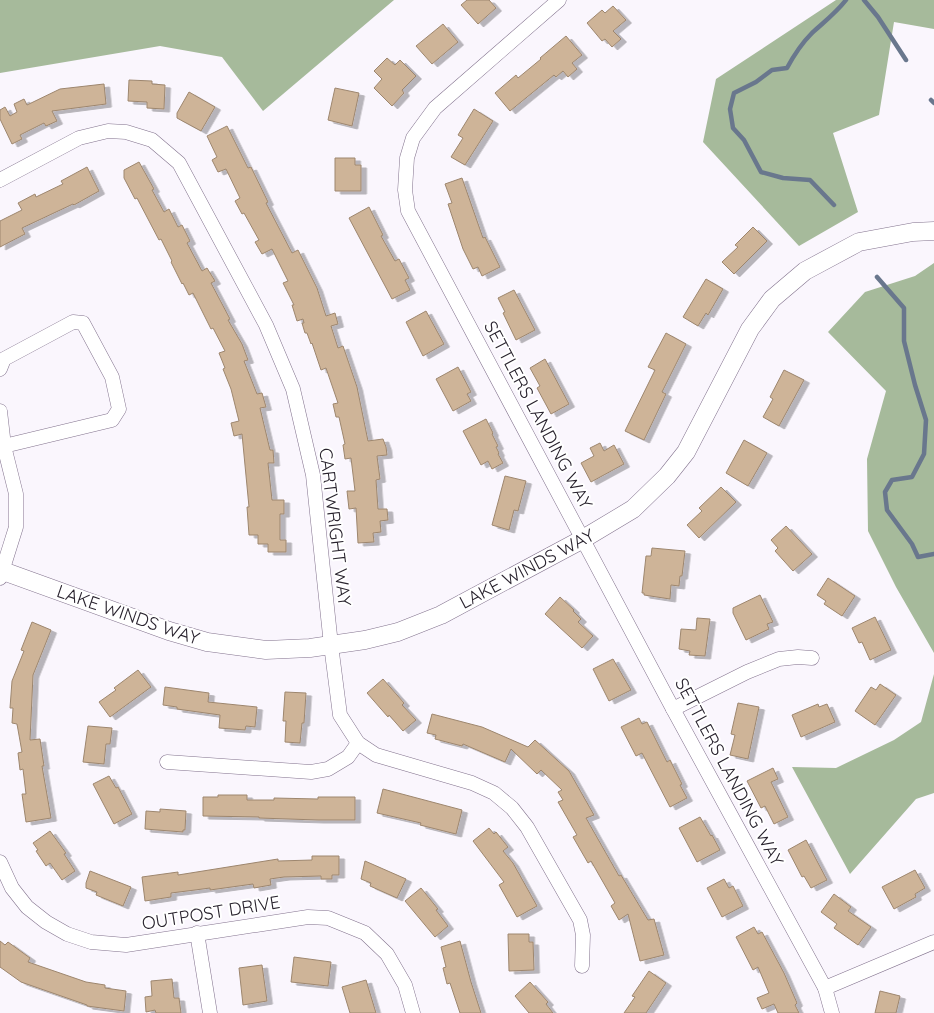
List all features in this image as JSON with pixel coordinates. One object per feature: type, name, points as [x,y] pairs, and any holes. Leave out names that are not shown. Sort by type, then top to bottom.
[{"type":"street","name":"SETTLERS LANDING WAY","points":[[559,0],[435,108],[413,138],[407,158],[405,190],[408,211],[673,709],[825,988],[832,1013]]},
{"type":"street","name":"CARTWRIGHT WAY","points":[[0,180],[79,138],[108,130],[126,132],[152,140],[179,163],[266,325],[293,389],[313,475],[340,715],[358,743],[376,755],[472,783],[494,793],[512,808],[527,827],[580,920],[583,935],[582,966]]},
{"type":"street","name":"LAKE WINDS WAY","points":[[1,573],[169,631],[207,642],[266,650],[310,648],[365,640],[398,632],[441,615],[583,540],[633,509],[667,476],[686,452],[750,329],[772,299],[805,271],[860,242],[913,232],[934,232]]},
{"type":"street","points":[[0,368],[4,359],[73,322],[82,323],[112,377],[119,409],[112,420],[4,446]]},
{"type":"street","points":[[0,411],[4,446],[16,494],[16,527],[1,573]]},
{"type":"street","points":[[673,709],[747,672],[779,660],[798,657],[812,658]]},
{"type":"street","points":[[167,762],[312,772],[328,768],[348,757],[358,743]]},
{"type":"street","name":"OUTPOST DRIVE","points":[[0,862],[6,892],[46,922],[67,934],[91,942],[126,945],[308,917],[328,918],[365,934],[387,954],[405,986],[413,1013]]},
{"type":"street","points":[[197,933],[210,1013]]},
{"type":"street","points":[[825,988],[934,942]]},
{"type":"green space","points":[[0,0],[394,0],[263,111],[222,57],[160,46],[0,73]]},
{"type":"green space","points":[[836,0],[934,0],[934,29],[894,22],[879,115],[833,133],[858,212],[799,246],[703,142],[716,79]]},
{"type":"green space","points":[[934,263],[934,653],[896,587],[868,531],[867,459],[886,391],[828,332],[865,292],[915,276]]},
{"type":"green space","points":[[934,674],[934,793],[916,799],[850,874],[792,767],[836,768],[894,740],[921,722]]},
{"type":"building","points":[[467,0],[489,0],[496,8],[478,24],[461,5]]},
{"type":"building","points":[[613,6],[626,20],[613,31],[621,39],[612,47],[605,39],[602,41],[587,23],[602,10],[605,13]]},
{"type":"building","points":[[443,24],[458,42],[432,64],[416,46]]},
{"type":"building","points":[[566,36],[582,55],[572,63],[577,69],[568,77],[563,71],[556,77],[554,75],[510,111],[495,93],[516,75],[518,78]]},
{"type":"building","points":[[387,58],[395,65],[400,60],[416,76],[402,90],[404,93],[392,106],[374,88],[382,79],[374,71]]},
{"type":"building","points":[[129,80],[152,81],[152,84],[165,85],[164,109],[147,108],[147,102],[128,101]]},
{"type":"building","points":[[104,84],[106,104],[52,111],[57,121],[46,126],[44,123],[20,135],[22,139],[12,144],[0,119],[0,110],[5,107],[10,116],[17,112],[14,104],[24,99],[27,105],[60,89]]},
{"type":"building","points":[[335,88],[359,93],[352,126],[328,120]]},
{"type":"building","points":[[189,92],[215,107],[201,131],[177,118],[177,113]]},
{"type":"building","points":[[474,109],[493,121],[465,165],[451,157],[463,138],[458,135]]},
{"type":"building","points":[[227,126],[248,168],[251,167],[268,202],[266,203],[292,253],[298,250],[317,288],[326,316],[335,313],[338,324],[331,326],[338,348],[343,346],[357,387],[368,441],[383,439],[386,447],[387,455],[377,456],[380,479],[376,480],[378,509],[387,509],[388,520],[380,521],[381,532],[373,533],[374,542],[358,543],[356,508],[349,509],[347,491],[355,491],[351,458],[345,459],[343,445],[345,444],[339,417],[336,417],[333,404],[338,403],[326,368],[321,370],[312,343],[307,333],[305,333],[302,323],[304,323],[303,319],[297,321],[292,305],[294,305],[283,283],[288,281],[272,249],[262,254],[255,242],[259,240],[235,201],[240,198],[226,169],[218,172],[212,160],[217,157],[207,136]]},
{"type":"building","points":[[335,158],[355,158],[355,165],[361,165],[361,191],[335,191]]},
{"type":"building","points":[[139,162],[164,212],[169,209],[178,227],[182,225],[190,241],[187,243],[202,271],[207,268],[215,281],[211,283],[230,319],[228,320],[242,344],[248,360],[244,361],[257,394],[262,393],[266,407],[260,408],[270,450],[273,450],[274,463],[268,463],[272,500],[284,500],[284,514],[280,514],[280,540],[286,540],[286,552],[268,552],[268,544],[258,544],[258,535],[249,535],[247,507],[249,507],[242,434],[234,436],[231,423],[239,421],[231,389],[223,369],[225,368],[219,353],[225,351],[213,328],[211,329],[193,293],[189,295],[182,284],[161,239],[159,240],[124,178],[124,170]]},
{"type":"building","points":[[87,167],[99,191],[74,205],[22,228],[25,234],[0,247],[0,221],[22,210],[18,203],[35,194],[36,197],[63,184],[61,181]]},
{"type":"building","points":[[462,178],[483,238],[485,237],[500,267],[482,276],[478,267],[473,269],[463,249],[448,204],[452,203],[445,184]]},
{"type":"building","points":[[369,207],[383,235],[381,236],[395,261],[399,259],[409,278],[405,280],[410,290],[392,299],[349,218]]},
{"type":"building","points":[[753,227],[767,241],[734,274],[722,262],[738,247],[735,245]]},
{"type":"building","points":[[706,279],[723,289],[708,315],[706,313],[698,326],[683,317]]},
{"type":"building","points":[[514,290],[535,330],[516,340],[498,298]]},
{"type":"building","points":[[426,311],[444,344],[423,356],[406,322]]},
{"type":"building","points":[[666,333],[686,344],[662,392],[666,394],[644,440],[625,431],[655,370],[648,367]]},
{"type":"building","points":[[545,359],[569,404],[551,414],[537,388],[540,386],[530,368]]},
{"type":"building","points":[[458,367],[471,392],[467,394],[471,401],[453,411],[436,379]]},
{"type":"building","points":[[784,370],[804,380],[779,426],[763,417],[773,399],[770,397]]},
{"type":"building","points":[[486,419],[503,463],[492,469],[488,461],[481,465],[463,431]]},
{"type":"building","points":[[744,440],[767,453],[748,486],[726,473]]},
{"type":"building","points":[[600,443],[604,451],[614,445],[624,464],[591,482],[581,463],[594,456],[590,448]]},
{"type":"building","points":[[505,476],[526,481],[518,511],[514,510],[509,530],[492,525]]},
{"type":"building","points":[[721,487],[736,502],[699,538],[687,525],[702,511],[699,508]]},
{"type":"building","points":[[786,526],[812,554],[793,571],[775,551],[778,548],[771,540]]},
{"type":"building","points":[[652,548],[685,551],[679,586],[671,585],[670,599],[644,595],[642,593],[646,556],[651,556]]},
{"type":"building","points":[[828,578],[855,596],[842,616],[824,604],[826,601],[817,595]]},
{"type":"building","points":[[760,595],[773,622],[767,624],[769,629],[746,640],[733,613],[733,608]]},
{"type":"building","points":[[560,597],[581,619],[578,622],[593,636],[582,648],[545,614]]},
{"type":"building","points":[[875,617],[891,650],[870,660],[862,642],[859,643],[852,628]]},
{"type":"building","points":[[697,618],[710,619],[705,656],[689,655],[690,651],[679,649],[681,629],[696,630]]},
{"type":"building","points":[[32,622],[51,630],[33,675],[30,740],[40,739],[44,766],[42,766],[51,818],[26,822],[22,794],[26,794],[23,769],[20,770],[18,753],[22,752],[17,724],[12,723],[13,708],[10,708],[12,681],[24,651],[21,650]]},
{"type":"building","points":[[613,659],[631,690],[609,701],[593,669]]},
{"type":"building","points":[[138,670],[151,687],[110,717],[99,702],[116,690],[114,688]]},
{"type":"building","points":[[383,679],[404,703],[402,705],[416,720],[403,731],[367,693]]},
{"type":"building","points":[[880,684],[896,695],[875,725],[855,711],[871,687],[876,690]]},
{"type":"building","points":[[165,687],[209,693],[208,702],[257,707],[255,727],[246,726],[245,730],[219,728],[220,715],[177,709],[177,707],[163,705]]},
{"type":"building","points":[[285,692],[306,693],[304,723],[302,723],[300,743],[285,742],[286,721],[283,721]]},
{"type":"building","points":[[738,703],[759,707],[748,759],[730,755],[735,735],[731,734]]},
{"type":"building","points":[[818,704],[819,707],[827,704],[835,722],[801,737],[792,715]]},
{"type":"building","points":[[432,714],[482,727],[528,747],[535,740],[569,771],[594,815],[586,818],[619,876],[621,875],[648,920],[654,919],[664,955],[640,961],[628,914],[619,920],[611,906],[615,903],[591,861],[588,863],[573,837],[577,835],[558,802],[563,800],[558,792],[562,790],[541,770],[537,774],[511,749],[505,762],[463,744],[462,746],[435,739],[436,735],[427,733]]},
{"type":"building","points":[[639,718],[642,724],[647,722],[667,762],[670,760],[687,798],[670,807],[642,753],[636,756],[621,727]]},
{"type":"building","points":[[88,726],[112,728],[110,744],[106,744],[104,764],[83,762]]},
{"type":"building","points":[[773,768],[778,779],[771,782],[788,817],[774,824],[765,806],[761,808],[747,781]]},
{"type":"building","points":[[109,776],[116,788],[118,787],[132,814],[114,824],[93,784]]},
{"type":"building","points":[[383,789],[462,810],[456,834],[420,825],[421,823],[377,813]]},
{"type":"building","points":[[218,795],[247,795],[247,800],[355,797],[355,820],[203,816],[203,797],[218,797]]},
{"type":"building","points":[[160,809],[186,811],[185,830],[183,832],[145,829],[146,811],[160,812]]},
{"type":"building","points":[[700,817],[720,850],[697,862],[679,828]]},
{"type":"building","points":[[489,828],[494,834],[496,832],[508,847],[503,851],[513,863],[537,906],[517,917],[499,885],[504,882],[473,841]]},
{"type":"building","points":[[50,831],[66,853],[64,854],[75,871],[62,880],[50,863],[46,866],[33,843]]},
{"type":"building","points":[[806,840],[827,880],[811,888],[804,876],[802,877],[788,850]]},
{"type":"building","points":[[312,856],[339,856],[339,875],[332,875],[332,879],[321,879],[321,876],[284,877],[270,879],[271,885],[254,888],[253,884],[210,890],[210,888],[171,893],[171,897],[145,901],[142,877],[178,872],[178,875],[278,859],[278,861],[312,860]]},
{"type":"building","points":[[365,861],[406,879],[397,898],[370,886],[371,883],[361,879]]},
{"type":"building","points":[[915,870],[925,888],[915,894],[916,897],[894,909],[882,887]]},
{"type":"building","points":[[90,871],[131,887],[123,906],[96,895],[97,892],[86,888]]},
{"type":"building","points":[[724,879],[729,888],[733,886],[743,906],[722,917],[707,888]]},
{"type":"building","points":[[421,888],[438,909],[436,910],[448,926],[435,937],[405,901]]},
{"type":"building","points":[[834,894],[851,907],[848,911],[871,927],[858,945],[834,928],[837,924],[821,912]]},
{"type":"building","points":[[754,927],[758,934],[762,932],[784,973],[797,1003],[795,1005],[799,1013],[778,1013],[774,1004],[762,1009],[757,998],[769,993],[758,967],[753,970],[736,937]]},
{"type":"building","points":[[508,934],[529,934],[529,942],[533,942],[534,970],[509,971]]},
{"type":"building","points":[[0,941],[5,945],[8,942],[30,958],[28,962],[86,982],[105,985],[105,988],[126,991],[124,1011],[87,1006],[21,982],[0,967]]},
{"type":"building","points":[[460,941],[481,1013],[460,1013],[450,983],[447,984],[443,968],[446,967],[441,947]]},
{"type":"building","points":[[294,957],[331,962],[328,986],[291,982]]},
{"type":"building","points":[[262,965],[267,1001],[243,1005],[239,968]]},
{"type":"building","points":[[649,971],[666,983],[646,1013],[624,1013],[635,997],[632,996]]},
{"type":"building","points":[[172,979],[174,998],[179,998],[181,1013],[156,1013],[155,1010],[146,1012],[145,997],[152,996],[151,981]]},
{"type":"building","points":[[366,980],[376,1013],[350,1013],[342,987]]},
{"type":"building","points":[[530,982],[548,1002],[546,1004],[553,1013],[529,1013],[515,996]]},
{"type":"building","points":[[880,991],[900,996],[896,1013],[875,1013]]},
{"type":"waterway","points":[[834,205],[810,180],[783,178],[761,172],[744,140],[733,128],[730,109],[734,93],[756,82],[772,70],[787,68],[798,49],[808,37],[846,0]]},
{"type":"waterway","points":[[864,0],[878,17],[906,60]]},
{"type":"waterway","points":[[931,100],[934,103]]},
{"type":"waterway","points":[[877,277],[904,308],[904,341],[926,420],[924,454],[912,477],[892,480],[885,492],[887,510],[912,544],[918,557],[934,554]]}]
